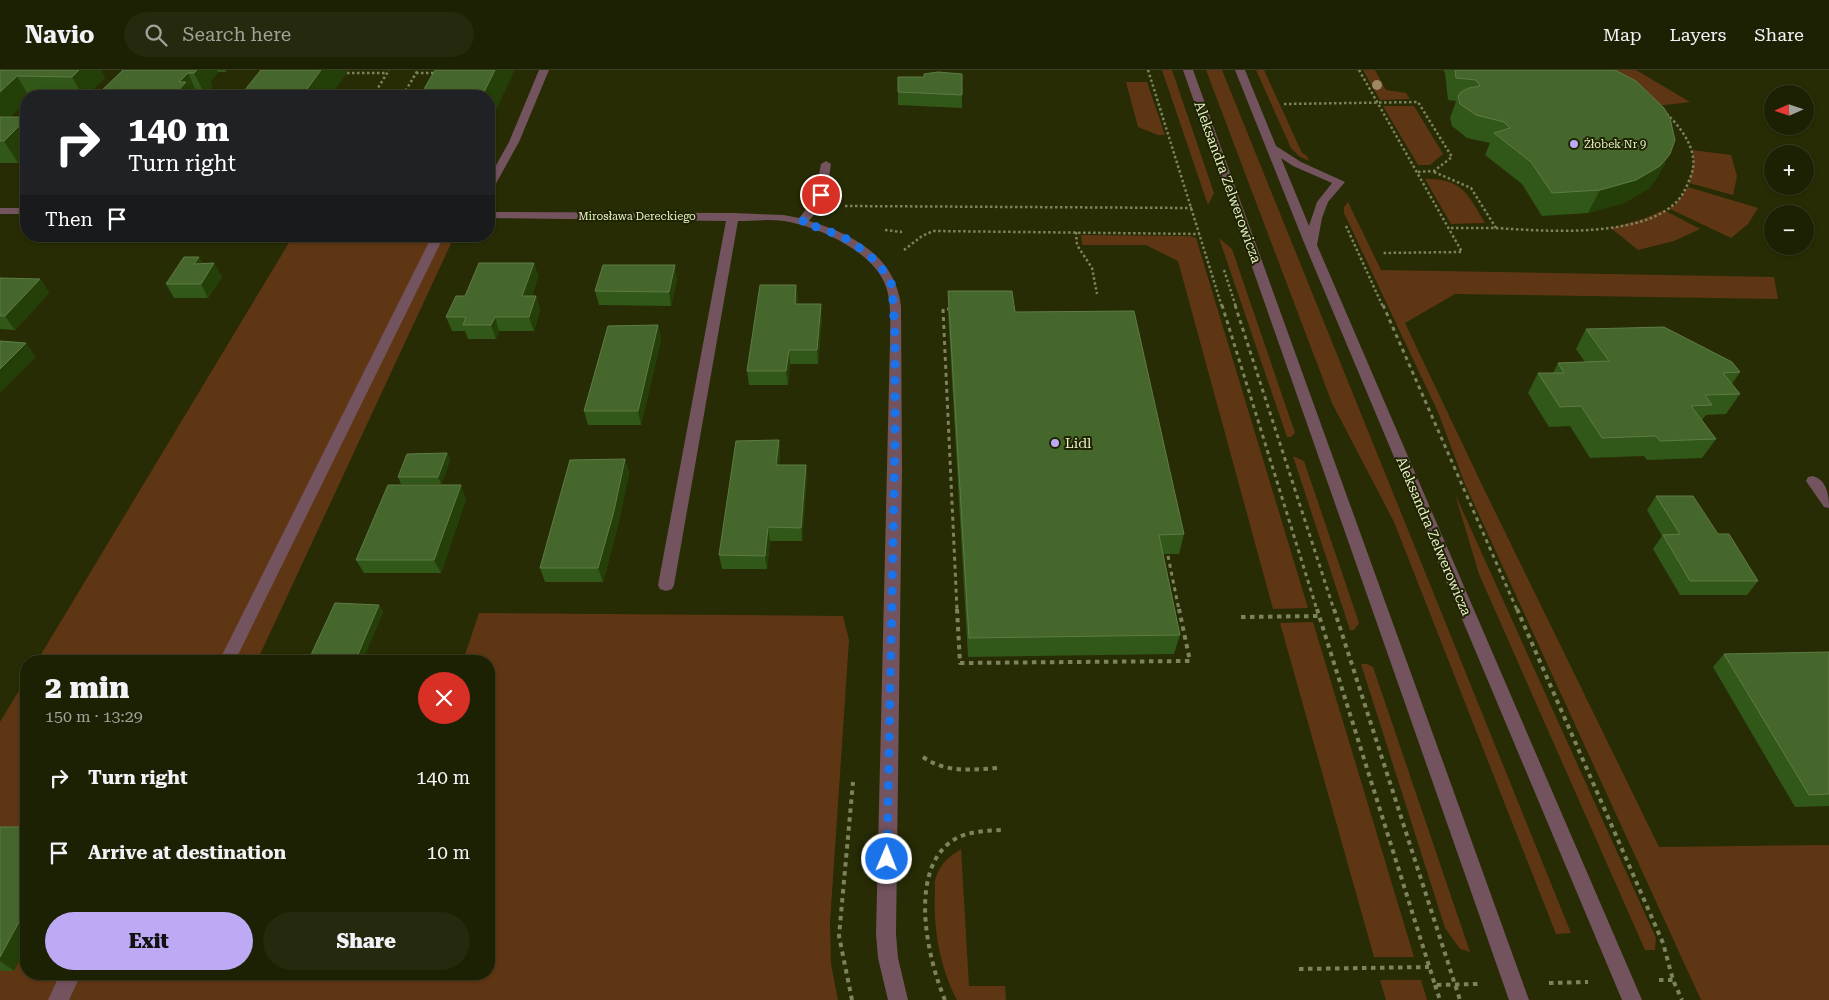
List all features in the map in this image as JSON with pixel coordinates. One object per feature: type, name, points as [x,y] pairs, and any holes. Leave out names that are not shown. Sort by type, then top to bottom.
[{"type":"street","points":[[495,176],[514,142],[544,70]]},
{"type":"street","name":"Aleksandra Zelwerowicza","points":[[1188,70],[1516,992]]},
{"type":"street","name":"Aleksandra Zelwerowicza","points":[[1240,70],[1311,245],[1632,1000]]},
{"type":"street","points":[[1271,148],[1297,164],[1340,182],[1327,194],[1322,202],[1311,245]]},
{"type":"street","points":[[802,222],[815,210],[821,195],[826,164]]},
{"type":"street","points":[[0,211],[20,212]]},
{"type":"street","name":"Mirosława Dereckiego","points":[[495,214],[784,218],[802,222],[842,236],[879,264],[892,285],[895,336],[895,429],[886,934],[888,958],[898,1000]]},
{"type":"street","points":[[666,585],[733,216]]},
{"type":"street","points":[[230,655],[435,242]]},
{"type":"street","points":[[1813,481],[1829,503]]},
{"type":"street","points":[[58,1000],[68,980]]},
{"type":"path","points":[[376,90],[389,70]]},
{"type":"path","points":[[406,90],[418,70]]},
{"type":"path","points":[[1148,70],[1440,1000]]},
{"type":"path","points":[[1359,70],[1462,252],[1382,253]]},
{"type":"path","points":[[346,73],[387,73]]},
{"type":"path","points":[[416,73],[436,73]]},
{"type":"path","points":[[1283,104],[1418,102],[1452,156],[1434,171]]},
{"type":"path","points":[[1448,228],[1496,228],[1550,232],[1596,231],[1643,219],[1675,205],[1688,187],[1694,161],[1690,144],[1685,134],[1665,112]]},
{"type":"path","points":[[1416,172],[1434,171],[1471,188],[1496,228]]},
{"type":"path","points":[[844,206],[1192,208]]},
{"type":"path","points":[[1342,219],[1412,369],[1663,943],[1673,980],[1682,1000]]},
{"type":"path","points":[[933,231],[1200,234]]},
{"type":"path","points":[[1076,232],[1077,245],[1092,268],[1097,294]]},
{"type":"path","points":[[1223,265],[1460,1000]]},
{"type":"path","points":[[960,308],[943,309],[960,663],[1190,661],[1168,556]]},
{"type":"path","points":[[1241,617],[1319,616]]},
{"type":"path","points":[[852,1000],[840,936],[853,777]]},
{"type":"path","points":[[945,1000],[933,966],[928,943],[925,914],[927,877],[933,862],[942,850],[954,841],[967,834],[985,830],[1002,830]]},
{"type":"path","points":[[1298,969],[1429,967]]},
{"type":"path","points":[[1434,985],[1455,984],[1516,992],[1624,981],[1673,980]]},
{"type":"shaded area","points":[[1162,70],[1172,70],[1214,193],[1208,205]]},
{"type":"shaded area","points":[[1206,70],[1222,70],[1571,933],[1556,934],[1394,522],[1332,403]]},
{"type":"shaded area","points":[[1256,70],[1264,70],[1302,153],[1307,156],[1309,161],[1299,156],[1291,148]]},
{"type":"shaded area","points":[[1363,70],[1375,70],[1386,90],[1406,93],[1410,99],[1380,100]]},
{"type":"shaded area","points":[[1601,70],[1636,70],[1690,102],[1657,106]]},
{"type":"shaded area","points":[[1126,82],[1147,82],[1165,135],[1158,135],[1138,127]]},
{"type":"shaded area","points":[[1383,106],[1414,106],[1443,154],[1430,165],[1418,165]]},
{"type":"shaded area","points":[[1692,150],[1731,155],[1737,176],[1733,195],[1689,183],[1694,161]]},
{"type":"shaded area","points":[[1425,179],[1438,179],[1456,185],[1463,190],[1485,223],[1451,224]]},
{"type":"shaded area","points":[[1688,187],[1758,208],[1748,224],[1731,238],[1668,208],[1675,205]]},
{"type":"shaded area","points":[[1348,202],[1381,270],[1774,277],[1778,299],[1455,294],[1405,323],[1659,847],[1829,845],[1829,1000],[1701,1000],[1465,484],[1438,412],[1344,213],[1344,207]]},
{"type":"shaded area","points":[[1664,210],[1700,229],[1674,241],[1638,250],[1611,228],[1643,219]]},
{"type":"shaded area","points":[[1081,235],[1190,236],[1196,238],[1308,608],[1273,609],[1178,261],[1146,245],[1082,245]]},
{"type":"shaded area","points":[[1219,238],[1232,249],[1295,433],[1291,437],[1287,437]]},
{"type":"shaded area","points":[[289,242],[452,242],[260,655],[41,655]]},
{"type":"shaded area","points":[[1293,456],[1304,461],[1359,623],[1354,630],[1350,630]]},
{"type":"shaded area","points":[[1455,494],[1656,938],[1655,950],[1645,950],[1479,574]]},
{"type":"shaded area","points":[[479,613],[843,616],[849,640],[830,922],[831,964],[838,1000],[0,1000],[0,722],[20,689],[20,980],[495,980],[495,655],[465,655]]},
{"type":"shaded area","points":[[1313,622],[1414,957],[1374,957],[1280,623]]},
{"type":"shaded area","points":[[1361,664],[1373,667],[1470,952],[1460,949],[1445,928]]},
{"type":"shaded area","points":[[961,849],[969,986],[1005,986],[1006,1000],[957,1000],[942,961],[935,920],[935,880],[943,864]]},
{"type":"shaded area","points":[[1380,980],[1421,980],[1427,1000],[1386,1000]]},
{"type":"building","points":[[0,70],[79,70],[72,77],[17,76],[0,92]]},
{"type":"building","points":[[123,70],[197,70],[194,73],[188,73],[179,82],[186,82],[179,90],[102,90]]},
{"type":"building","points":[[261,70],[321,70],[306,90],[245,90]]},
{"type":"building","points":[[435,70],[495,70],[485,90],[423,90]]},
{"type":"building","name":"Żłobek Nr 9","points":[[1455,70],[1615,70],[1636,81],[1664,108],[1670,118],[1675,140],[1670,154],[1660,166],[1636,180],[1600,190],[1552,193],[1531,162],[1494,133],[1510,128],[1504,122],[1476,115],[1460,104],[1458,96],[1461,92],[1480,86],[1476,80],[1456,78]]},
{"type":"building","points":[[938,72],[962,74],[962,95],[898,92],[898,77],[924,77],[924,74]]},
{"type":"building","points":[[0,117],[20,117],[20,125],[4,141],[0,141]]},
{"type":"building","points":[[184,257],[199,257],[194,264],[214,263],[201,284],[166,284]]},
{"type":"building","points":[[479,263],[534,263],[522,296],[536,296],[529,317],[495,317],[491,325],[463,325],[466,317],[446,317],[456,296],[465,296]]},
{"type":"building","points":[[603,265],[675,265],[669,292],[595,291]]},
{"type":"building","points":[[0,278],[40,279],[5,316],[0,316]]},
{"type":"building","points":[[760,285],[796,285],[795,304],[821,304],[817,350],[789,350],[786,371],[747,371]]},
{"type":"building","name":"Lidl","points":[[948,291],[1012,291],[1015,312],[1134,311],[1184,534],[1159,535],[1180,635],[969,638]]},
{"type":"building","points":[[658,325],[638,411],[584,411],[608,326]]},
{"type":"building","points":[[1664,327],[1732,362],[1740,372],[1723,373],[1740,394],[1705,395],[1712,405],[1691,406],[1716,439],[1660,441],[1656,436],[1602,438],[1581,406],[1560,407],[1538,373],[1564,373],[1558,363],[1609,361],[1586,329]]},
{"type":"building","points":[[0,341],[26,343],[0,369]]},
{"type":"building","points":[[779,440],[776,465],[806,465],[801,528],[768,527],[765,556],[719,555],[736,441]]},
{"type":"building","points":[[447,453],[438,477],[398,477],[407,454]]},
{"type":"building","points":[[625,459],[614,511],[598,568],[540,568],[570,460]]},
{"type":"building","points":[[388,485],[461,485],[434,560],[356,560]]},
{"type":"building","points":[[1656,496],[1693,496],[1718,534],[1729,534],[1758,581],[1690,581],[1663,535],[1680,534]]},
{"type":"building","points":[[335,603],[379,605],[358,655],[311,655]]},
{"type":"building","points":[[1829,652],[1829,794],[1809,795],[1724,654]]},
{"type":"building","points":[[0,827],[20,827],[20,920],[0,957]]},
{"type":"place","name":"Żłobek Nr 9","points":[[1574,144]]},
{"type":"place","name":"Lidl","points":[[1055,443]]},
{"type":"route","points":[[821,195],[815,210],[802,222],[842,236],[879,264],[892,285],[895,308],[895,438],[887,859]]}]
